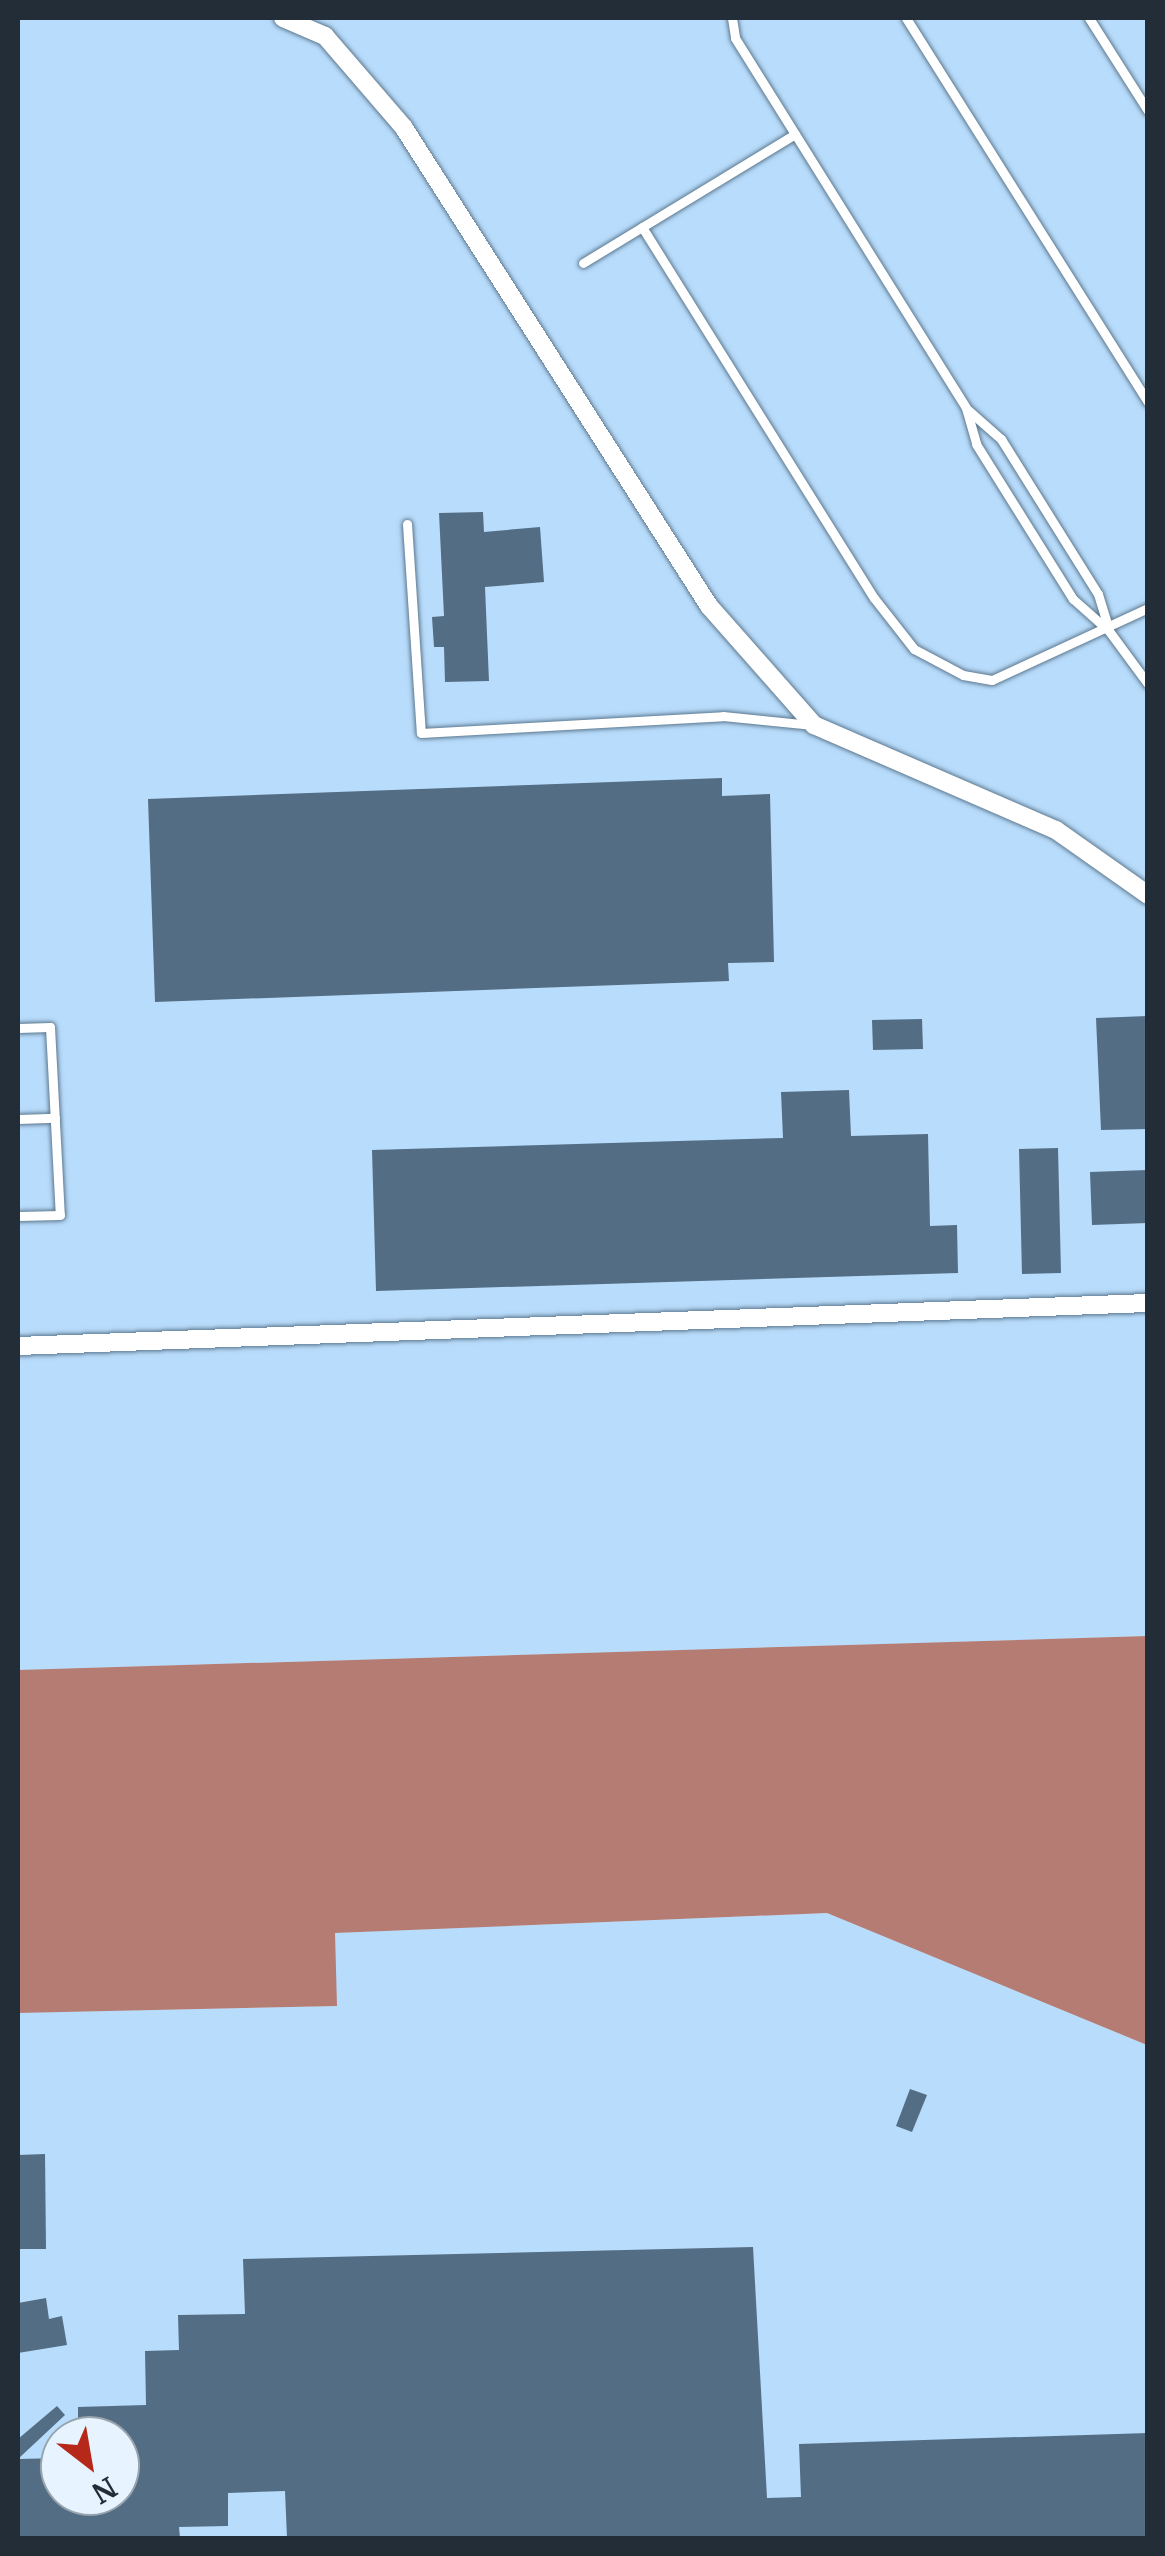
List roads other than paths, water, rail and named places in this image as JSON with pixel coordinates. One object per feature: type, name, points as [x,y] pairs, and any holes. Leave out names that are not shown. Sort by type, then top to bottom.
[{"type":"street","points":[[284,18],[325,36],[404,128],[710,606],[814,725],[1056,830],[1148,894]]},
{"type":"street","points":[[18,1346],[1148,1303]]},
{"type":"lane","points":[[732,18],[731,32],[966,408],[1000,439],[1098,594],[1109,632]]},
{"type":"lane","points":[[906,18],[1148,402]]},
{"type":"lane","points":[[1089,18],[1148,111]]},
{"type":"lane","points":[[582,263],[795,134]]},
{"type":"lane","points":[[642,227],[900,638],[962,675],[992,680],[1109,632],[1148,608]]},
{"type":"lane","points":[[966,408],[976,444],[1073,599],[1109,632],[1148,684]]},
{"type":"lane","points":[[408,524],[422,733],[723,716],[814,725]]},
{"type":"lane","points":[[18,1028],[50,1027],[60,1215],[18,1216]]},
{"type":"lane","points":[[18,1119],[55,1118]]}]
